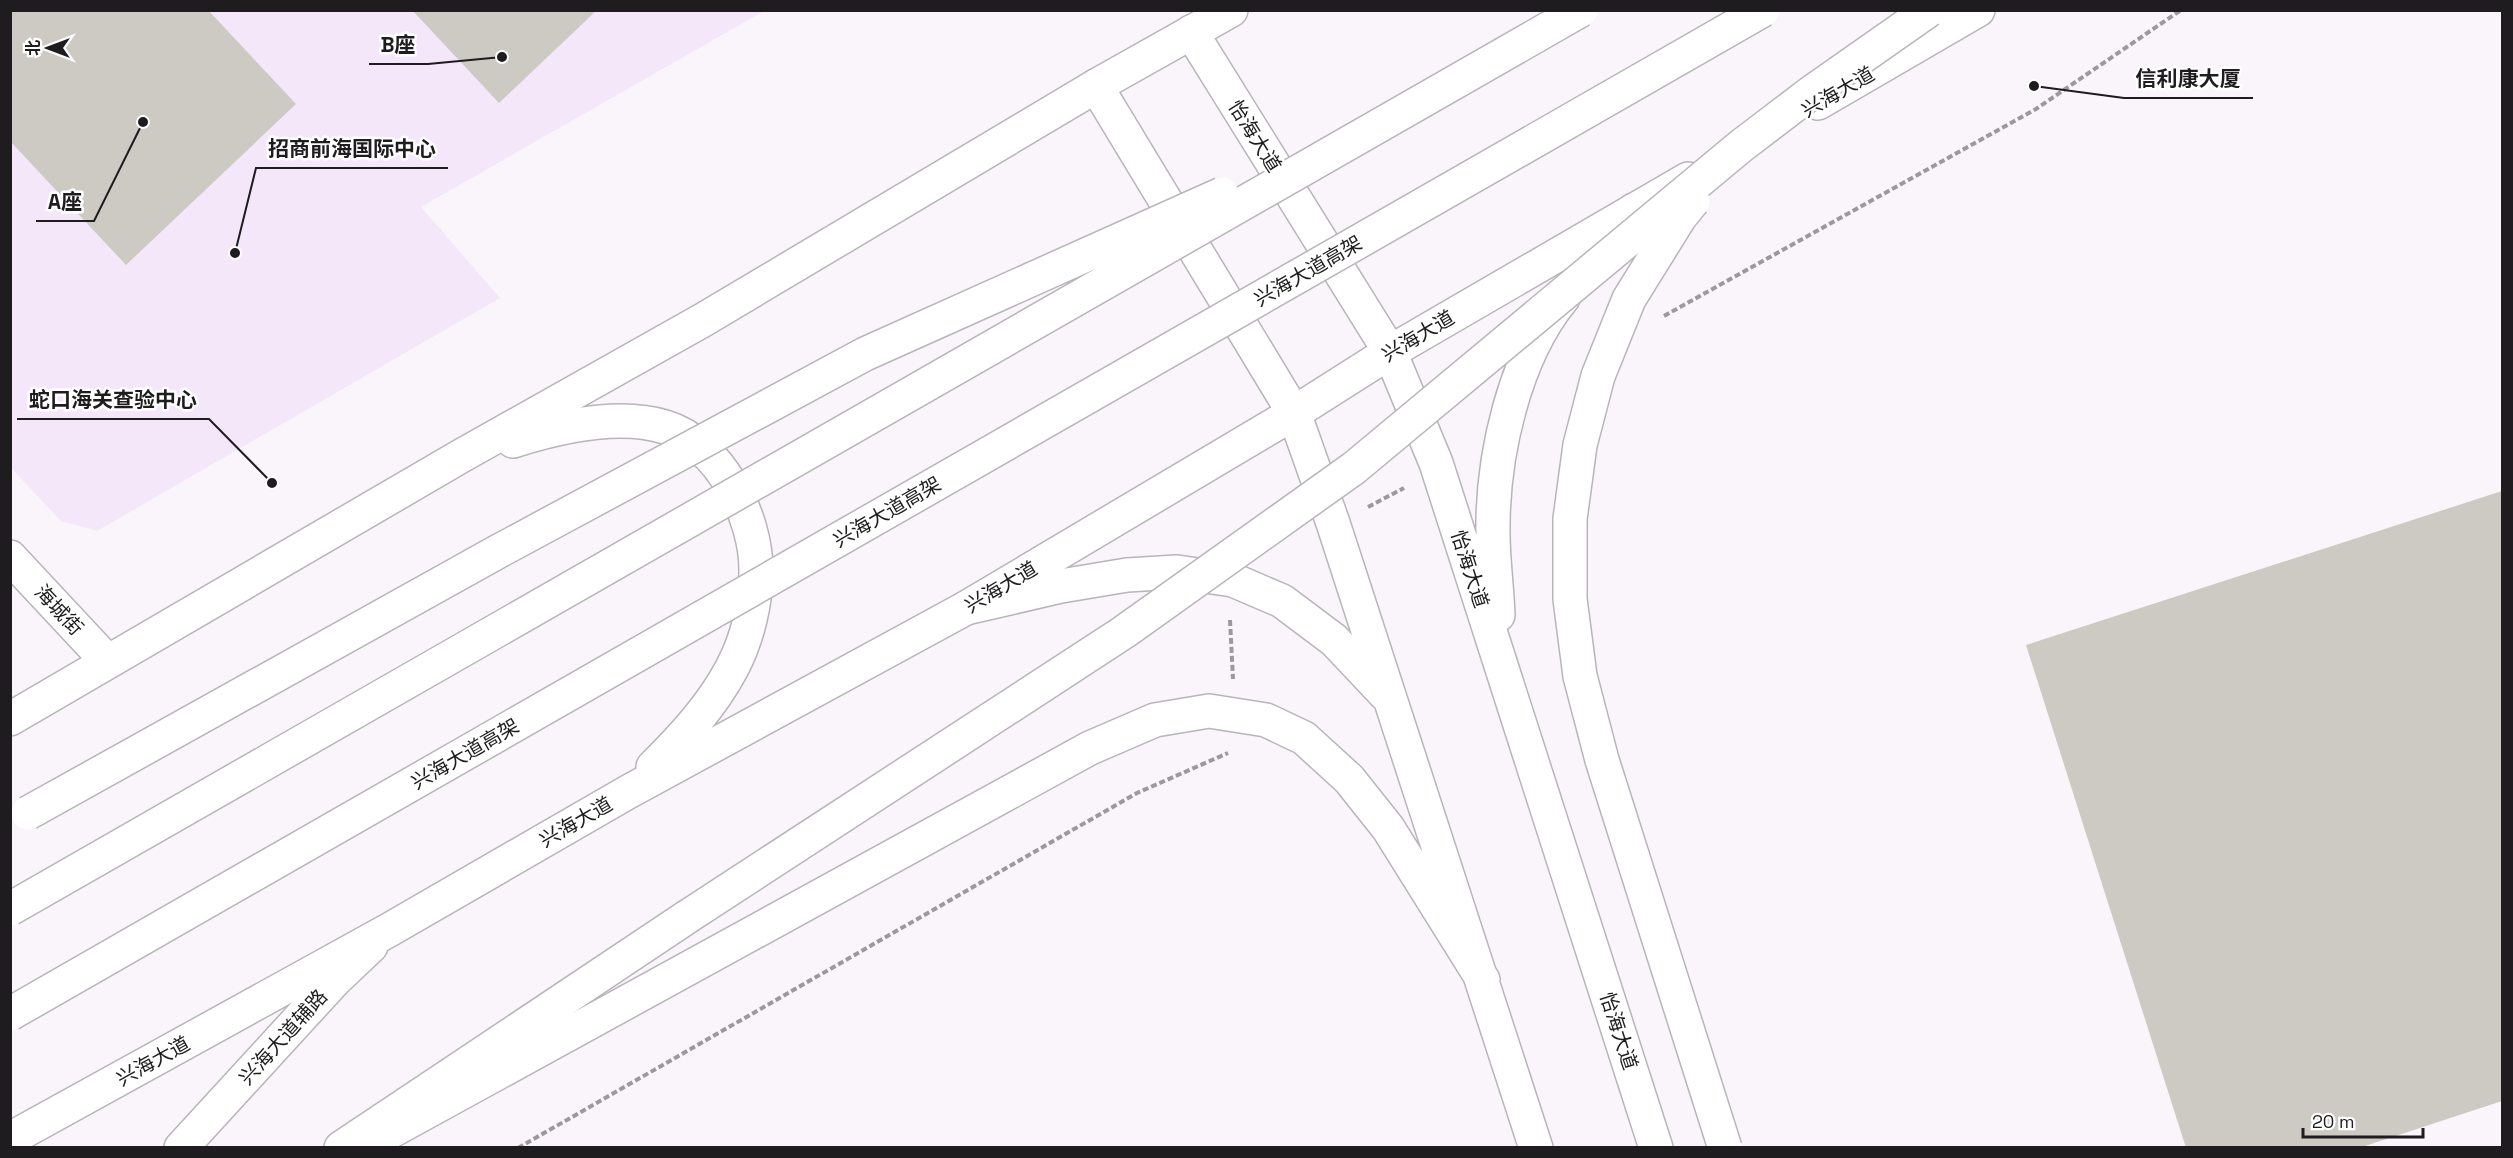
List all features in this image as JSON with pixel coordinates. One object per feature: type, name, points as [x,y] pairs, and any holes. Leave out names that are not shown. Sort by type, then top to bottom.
[{"type":"main road","points":[[10,719],[461,456],[703,320],[1096,86],[1231,10]]},
{"type":"main road","points":[[10,909],[1581,10]]},
{"type":"main road","name":"兴海大道高架","points":[[10,1014],[1763,10]]},
{"type":"main road","points":[[341,1148],[687,917],[1124,632],[1354,468],[1741,146],[1812,92],[1929,10]]},
{"type":"main road","name":"兴海大道","points":[[10,1139],[389,930],[628,792],[966,608],[1294,413],[1390,352],[1978,10]]},
{"type":"main road","name":"怡海大道","points":[[1191,32],[1390,352],[1436,463],[1656,1148]]},
{"type":"main road","points":[[1096,86],[1294,413],[1334,523],[1536,1148]]},
{"type":"main road","points":[[19,818],[499,551],[865,354],[1396,116]]},
{"type":"main road","points":[[1725,1148],[1602,760],[1580,676],[1570,599],[1570,519],[1580,445],[1598,376],[1629,299],[1680,217],[1741,146]]},
{"type":"main road","points":[[1502,668],[1493,532],[1498,455],[1514,399],[1521,376],[1549,315],[1634,210]]},
{"type":"main road","points":[[461,456],[559,429],[597,423],[636,422],[665,427],[691,439],[716,462],[736,492],[752,536],[756,571],[749,622],[733,667],[703,714],[673,748],[628,792]]},
{"type":"main road","name":"海城街","points":[[10,557],[108,662]]},
{"type":"main road","points":[[966,608],[1060,586],[1127,575],[1177,572],[1233,580],[1282,601],[1334,640],[1391,700]]},
{"type":"main road","points":[[362,1148],[1090,748],[1155,720],[1209,711],[1266,720],[1304,738],[1349,779],[1388,828],[1483,980]]},
{"type":"main road","name":"兴海大道辅路","points":[[181,1148],[334,981],[389,930]]},
{"type":"path","points":[[1659,319],[2036,109],[2181,10]]},
{"type":"path","points":[[518,1148],[1137,793],[1236,750],[1230,607],[1242,584]]},
{"type":"shaded area","points":[[11,11],[764,11],[421,207],[500,298],[97,531],[61,521],[11,468]]},
{"type":"building","points":[[10,10],[208,10],[296,104],[126,265],[10,141]]},
{"type":"building","points":[[412,10],[597,10],[499,103]]},
{"type":"building","points":[[2502,491],[2502,1101],[2359,1148],[2186,1148],[2026,645]]},
{"type":"place","name":"B座","points":[[502,57]]},
{"type":"place","name":"信利康大厦","points":[[2034,86]]},
{"type":"place","name":"A座","points":[[143,122]]},
{"type":"place","name":"招商前海国际中心","points":[[235,253]]},
{"type":"place","name":"蛇口海关查验中心","points":[[272,483]]}]
